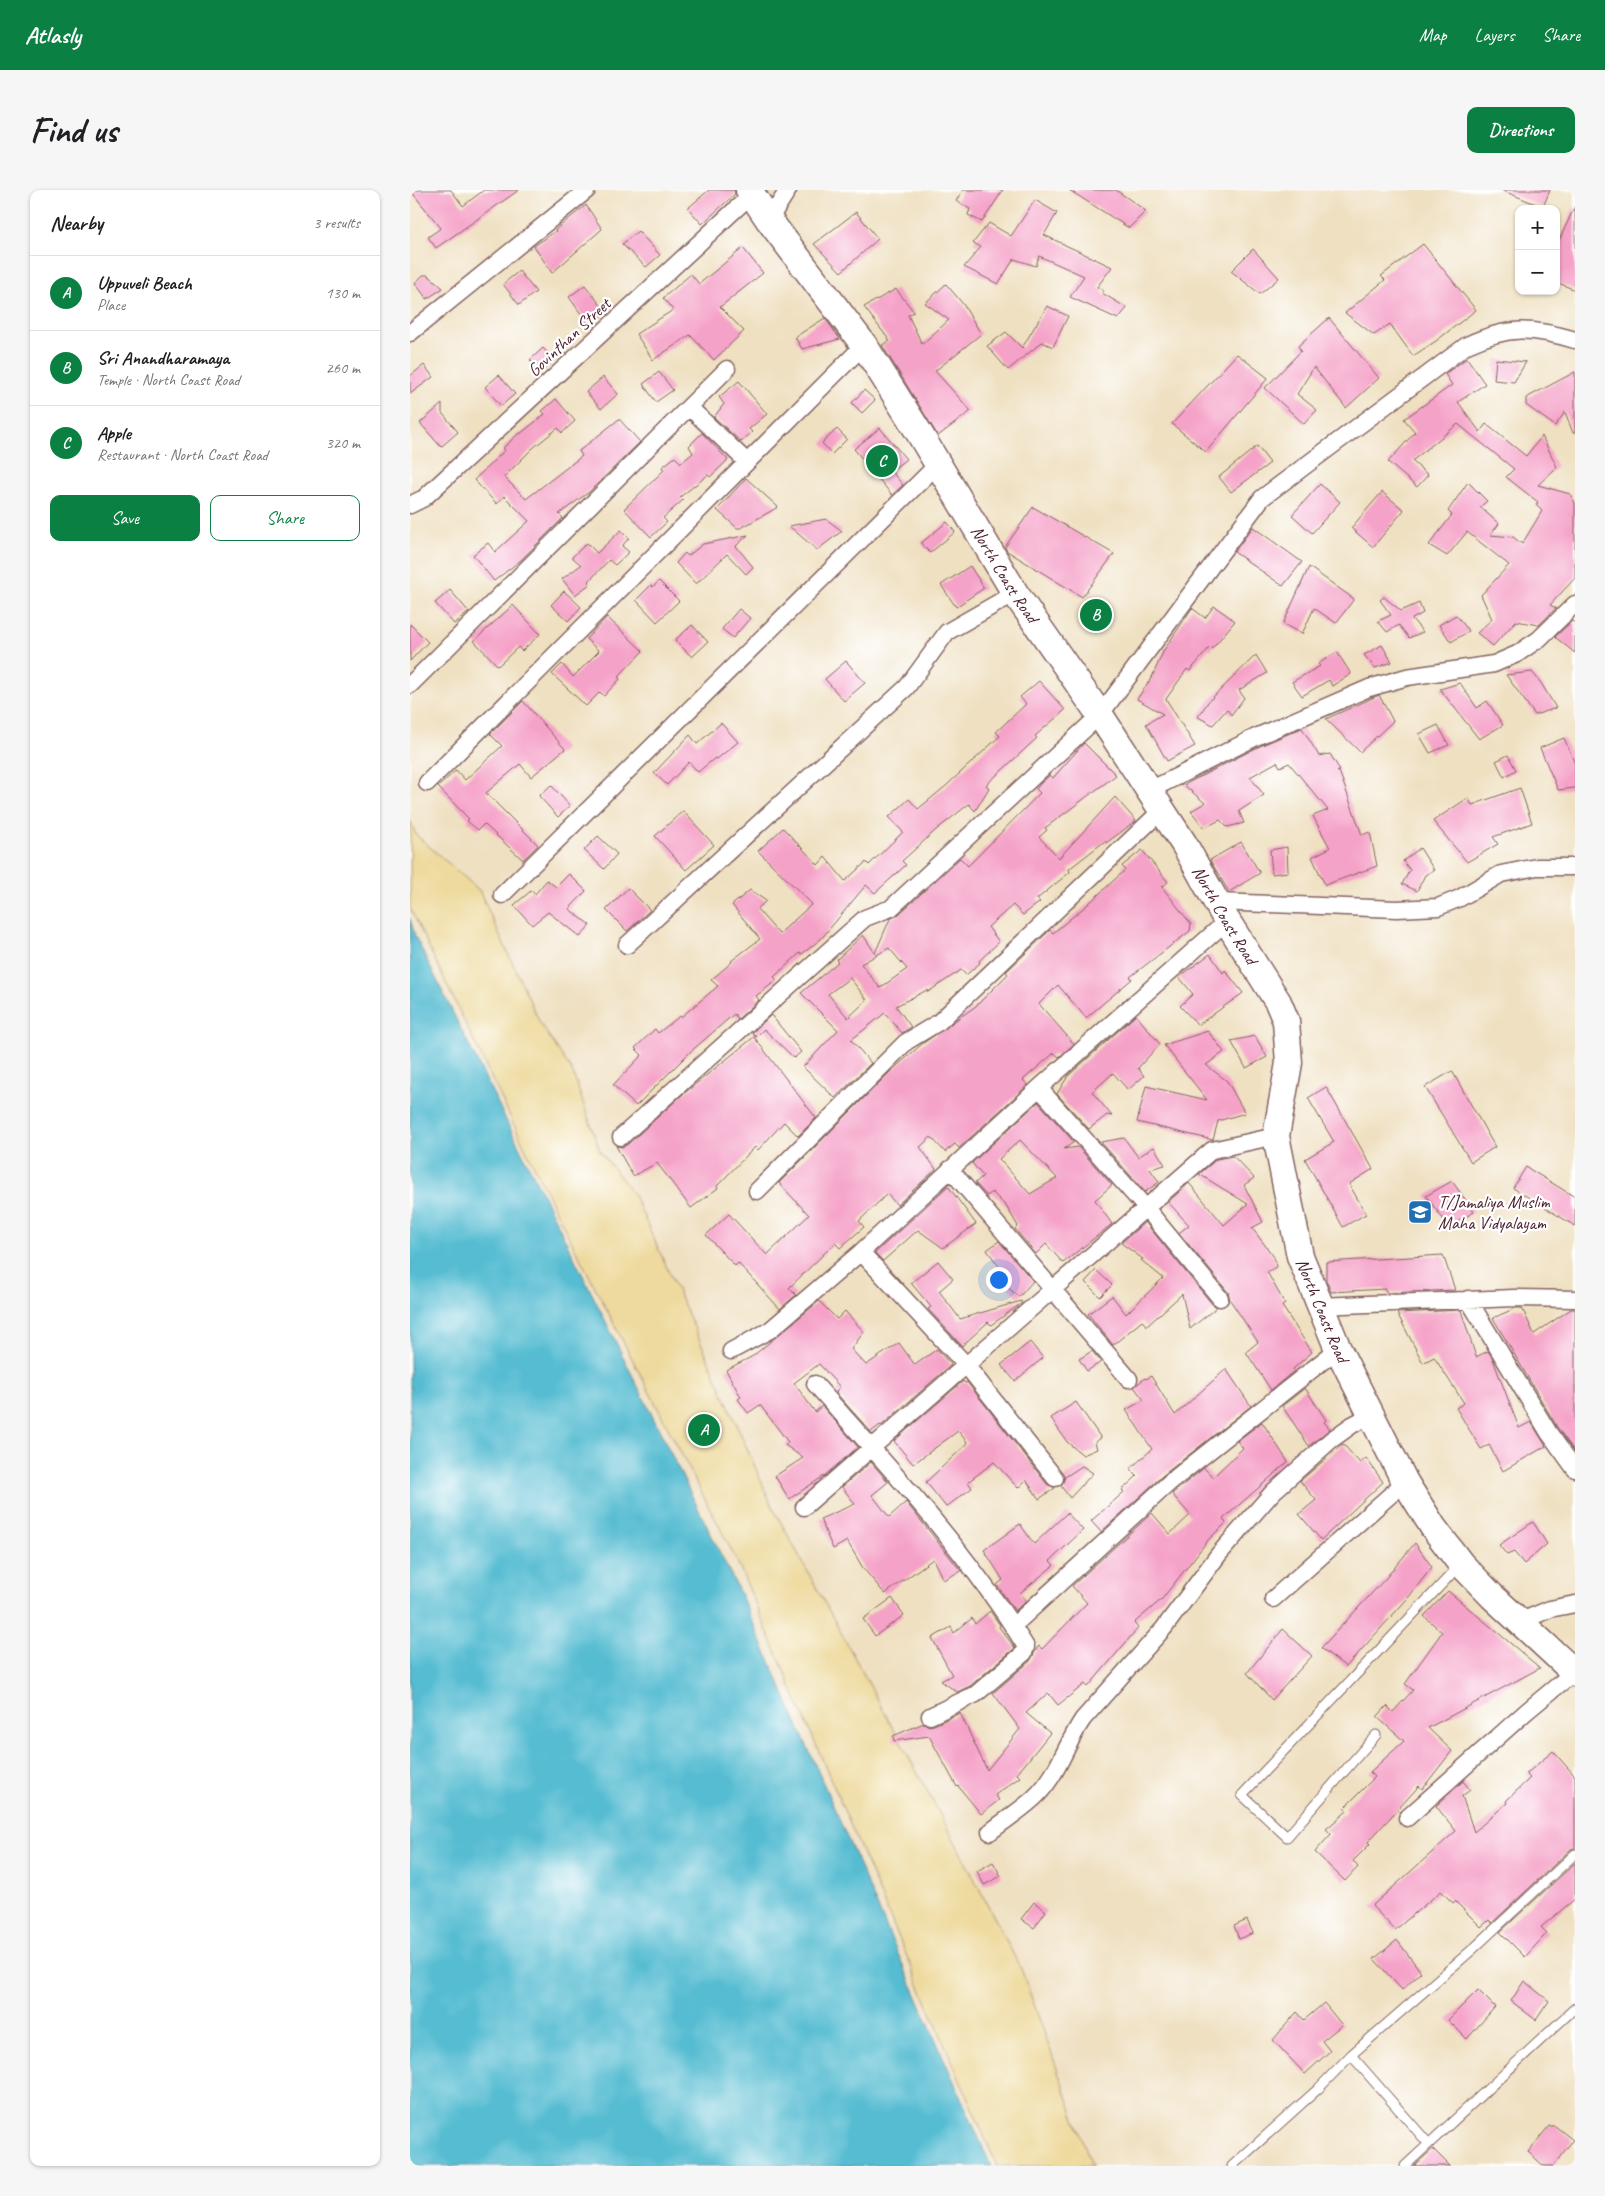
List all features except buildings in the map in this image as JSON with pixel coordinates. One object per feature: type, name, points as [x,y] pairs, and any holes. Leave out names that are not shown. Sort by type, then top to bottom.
[{"type":"main road","name":"North Coast Road","points":[[750,192],[864,345],[1015,593],[1100,715],[1156,800],[1278,1002],[1286,1021],[1289,1063],[1276,1136],[1300,1256],[1338,1349],[1405,1482],[1433,1527],[1461,1564],[1519,1622],[1575,1673]]},
{"type":"street","points":[[410,333],[587,190]]},
{"type":"street","points":[[769,220],[788,190]]},
{"type":"street","name":"Govinthan Street","points":[[410,505],[424,498],[750,192]]},
{"type":"street","points":[[621,1137],[866,918],[891,908],[1100,715],[1262,498],[1467,345],[1491,334],[1520,330],[1551,332],[1575,340]]},
{"type":"street","points":[[427,783],[864,345]]},
{"type":"street","points":[[410,685],[727,369]]},
{"type":"street","points":[[689,407],[747,462]]},
{"type":"street","points":[[502,895],[938,464]]},
{"type":"street","points":[[627,945],[907,687],[946,632],[1015,593]]},
{"type":"street","points":[[757,1190],[906,1042],[939,1022],[1156,800],[1256,737],[1369,688],[1407,677],[1494,664],[1517,654],[1539,639],[1575,604]]},
{"type":"street","points":[[731,1351],[770,1330],[861,1252],[1040,1088],[1222,912],[1438,907],[1460,898],[1501,874],[1537,867],[1575,868]]},
{"type":"street","points":[[1040,1088],[1146,1208],[1220,1298]]},
{"type":"street","points":[[804,1506],[1212,1150],[1276,1136]]},
{"type":"street","points":[[950,1169],[1129,1379]]},
{"type":"street","points":[[861,1252],[966,1365],[1055,1478]]},
{"type":"street","points":[[1319,1306],[1468,1300],[1575,1299]]},
{"type":"street","points":[[1468,1300],[1549,1433],[1575,1469]]},
{"type":"street","points":[[1013,1626],[1169,1483],[1338,1349]]},
{"type":"street","points":[[814,1384],[872,1447],[954,1546],[1013,1626],[1026,1647],[1024,1653],[976,1694],[930,1716]]},
{"type":"street","points":[[990,1832],[1039,1793],[1052,1776],[1083,1719],[1164,1628],[1220,1554],[1274,1492],[1331,1440],[1352,1425],[1371,1415]]},
{"type":"street","points":[[1273,1599],[1405,1482]]},
{"type":"street","points":[[1519,1622],[1550,1609],[1575,1604]]},
{"type":"street","points":[[1407,1818],[1527,1711],[1575,1673]]},
{"type":"lane","points":[[1376,1736],[1287,1837],[1242,1795],[1461,1564]]},
{"type":"lane","points":[[1232,2166],[1318,2088],[1351,2055],[1474,1949],[1575,1854]]},
{"type":"lane","points":[[1405,2166],[1575,2008]]},
{"type":"lane","points":[[1351,2055],[1428,2143]]},
{"type":"sand","points":[[410,821],[416,835],[479,890],[540,1023],[572,1071],[600,1151],[634,1195],[772,1506],[954,1840],[1022,1971],[1092,2166],[997,2166],[737,1561],[552,1204],[410,908]]},
{"type":"water","points":[[410,918],[415,936],[740,1593],[991,2166],[410,2166]]},
{"type":"place","name":"Apple","points":[[882,461]]},
{"type":"place","name":"Sri Anandharamaya","points":[[1096,615]]},
{"type":"place","name":"T/Jamaliya Muslim Maha Vidyalayam","points":[[1420,1212]]},
{"type":"place","name":"Uppuveli Beach","points":[[704,1430]]}]
